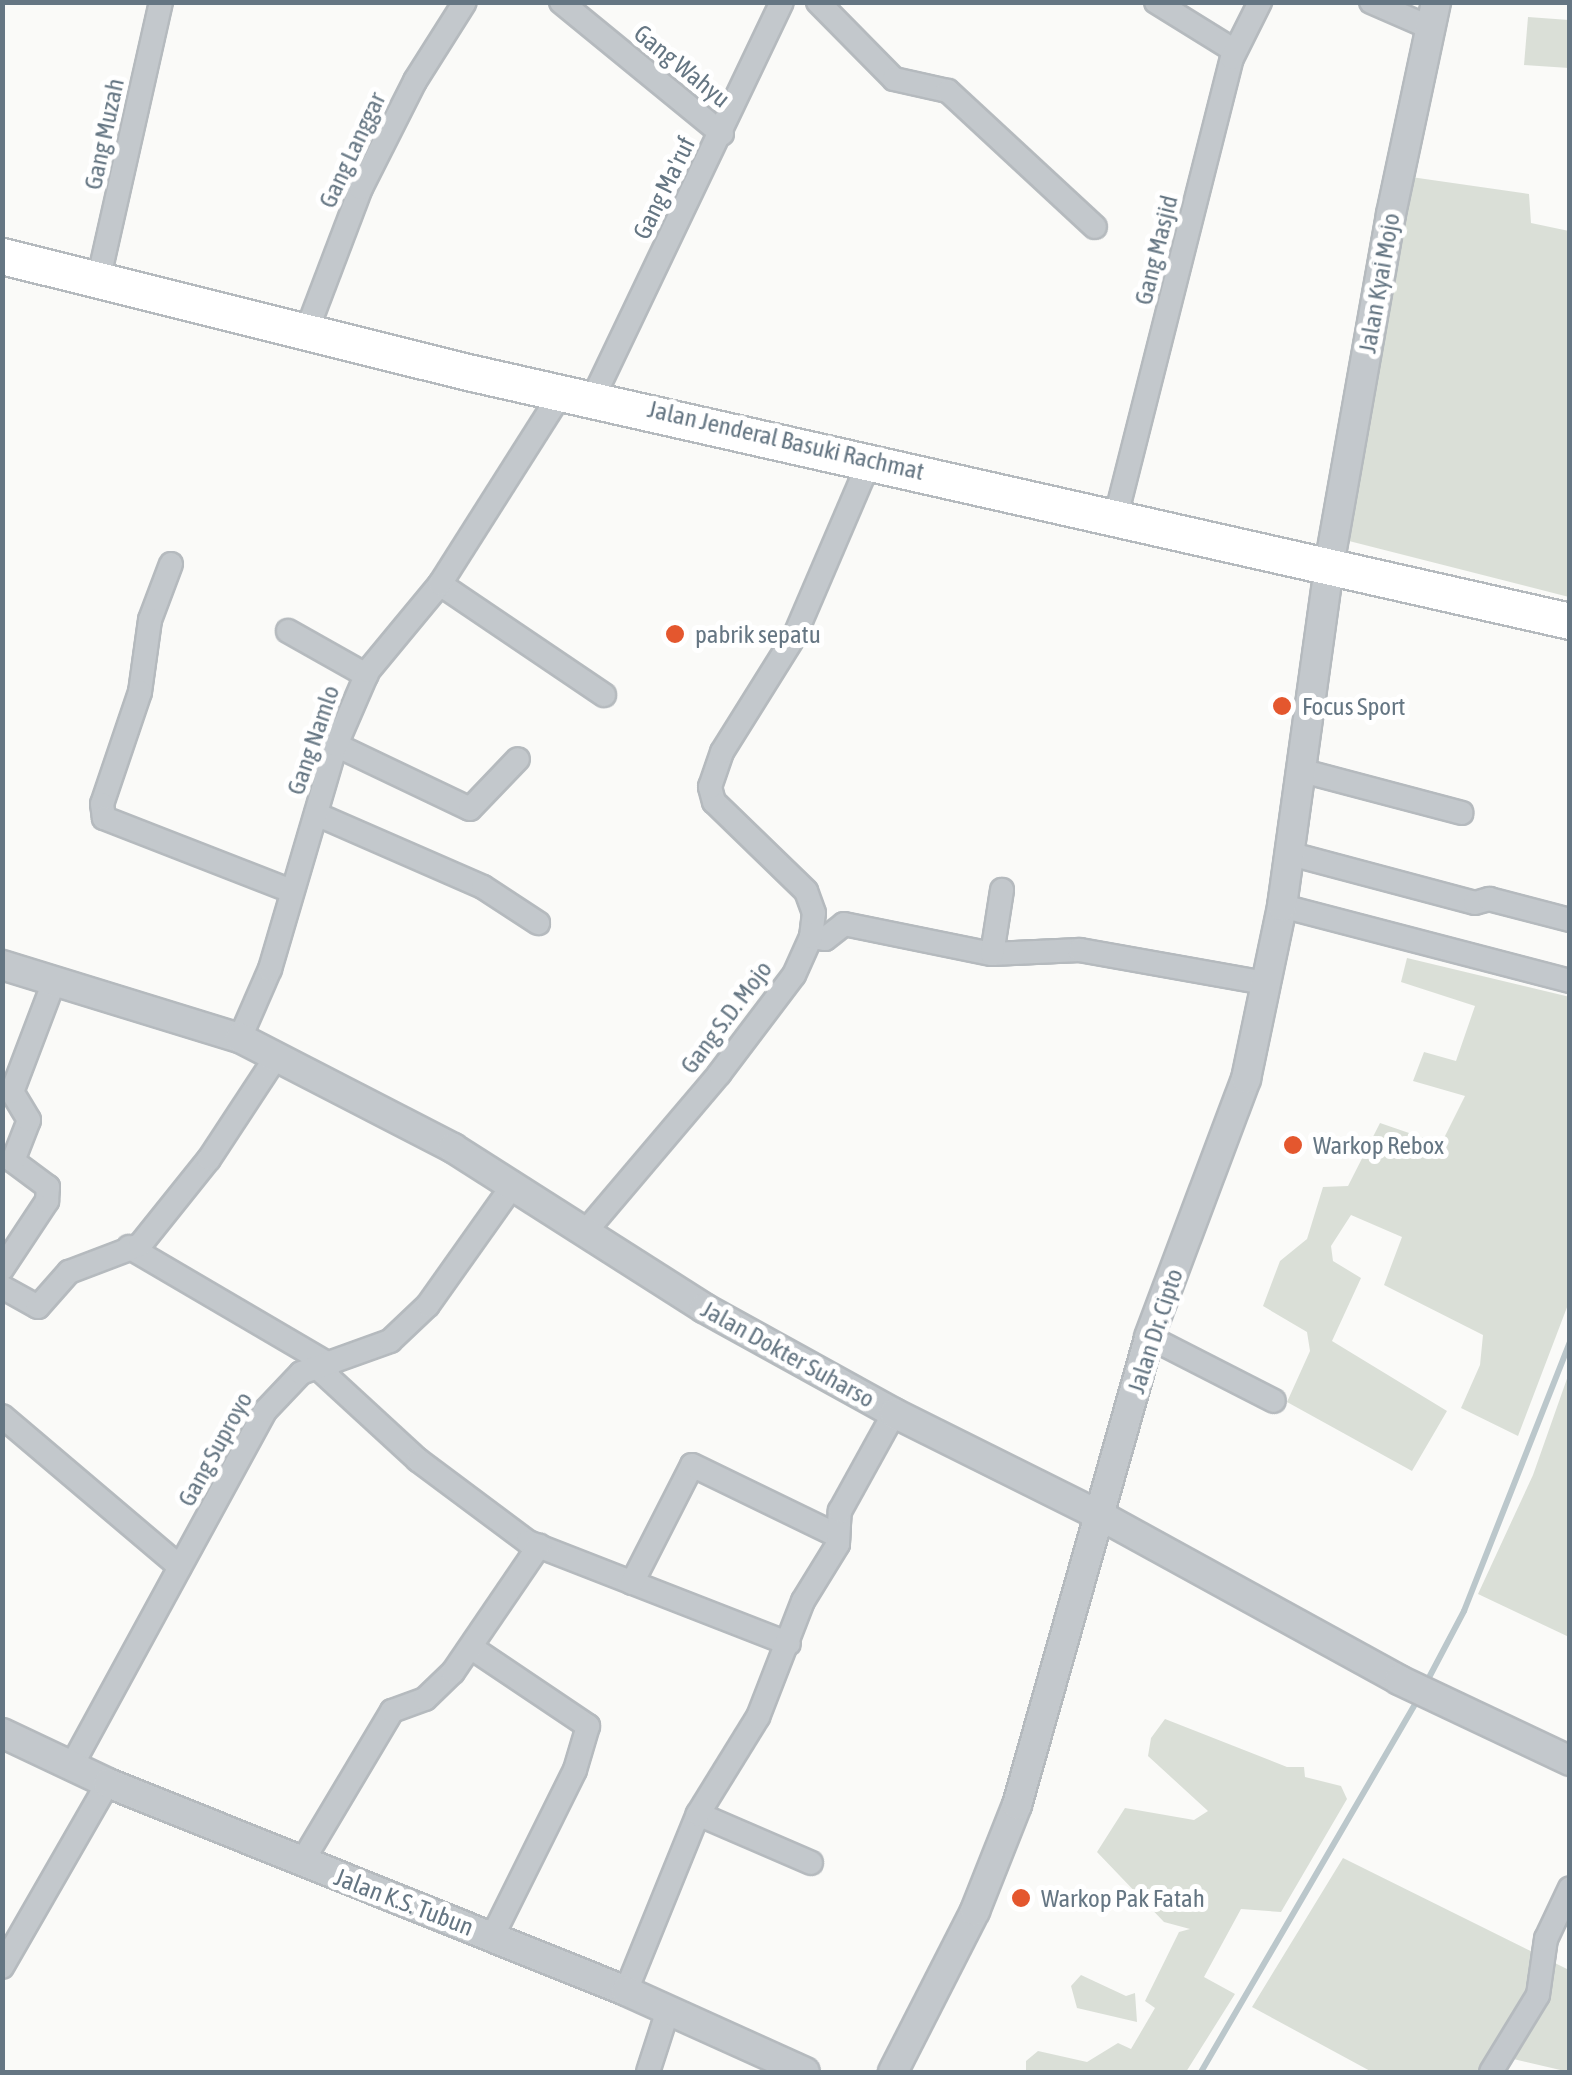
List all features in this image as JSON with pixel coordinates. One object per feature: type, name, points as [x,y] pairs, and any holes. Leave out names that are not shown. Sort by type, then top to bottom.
[{"type":"main road","name":"Jalan Jenderal Basuki Rachmat","points":[[2,256],[578,394],[1570,621]]},
{"type":"street","name":"Gang Muzah","points":[[99,277],[161,2]]},
{"type":"street","name":"Gang Langgar","points":[[308,330],[361,188],[415,82],[465,2]]},
{"type":"street","name":"Gang Wahyu","points":[[561,2],[722,134]]},
{"type":"street","name":"Gang Ma'ruf","points":[[578,394],[722,134],[782,2]]},
{"type":"street","points":[[818,2],[894,79],[948,90],[1094,227]]},
{"type":"street","points":[[1156,2],[1235,51]]},
{"type":"street","name":"Gang Masjid","points":[[1116,516],[1235,51],[1260,2]]},
{"type":"street","points":[[1371,2],[1434,15]]},
{"type":"street","name":"Jalan Kyai Mojo","points":[[1329,566],[1390,214],[1434,15]]},
{"type":"street","name":"Gang Namlo","points":[[240,1038],[270,969],[336,744],[366,675],[440,584],[578,394]]},
{"type":"street","points":[[871,458],[795,634],[722,752],[710,787],[714,802],[806,890],[814,913],[811,937],[828,938],[844,924],[992,954],[1080,950],[1266,983]]},
{"type":"street","points":[[171,564],[150,620],[140,692],[102,804],[104,818],[290,891]]},
{"type":"street","name":"Jalan Dr. Cipto","points":[[892,2072],[1004,1840],[1103,1518],[1149,1337],[1230,1127],[1282,906],[1329,566]]},
{"type":"street","points":[[440,584],[604,695]]},
{"type":"street","points":[[288,631],[366,675]]},
{"type":"street","points":[[336,744],[470,809],[518,759]]},
{"type":"street","points":[[1302,772],[1462,813]]},
{"type":"street","points":[[316,814],[483,887],[538,923]]},
{"type":"street","points":[[1290,854],[1476,904],[1489,899],[1570,920]]},
{"type":"street","points":[[992,954],[1002,890]]},
{"type":"street","points":[[1282,906],[1570,981]]},
{"type":"street","name":"Gang S.D. Mojo","points":[[586,1230],[719,1074],[794,976],[811,937]]},
{"type":"street","name":"Jalan Dokter Suharso","points":[[2,965],[240,1038],[274,1060],[513,1185],[704,1308],[894,1413],[1103,1518],[1399,1680],[1570,1761]]},
{"type":"street","points":[[2,1270],[47,1201],[48,1187],[13,1161],[29,1120],[12,1092],[55,979]]},
{"type":"street","points":[[2,1287],[38,1307],[69,1272],[140,1245],[209,1159],[274,1060]]},
{"type":"street","name":"Gang Suproyo","points":[[72,1765],[265,1411],[285,1385],[390,1342],[428,1305],[513,1185]]},
{"type":"street","points":[[128,1247],[324,1366],[418,1460],[539,1546],[788,1644]]},
{"type":"street","points":[[1149,1337],[1274,1401]]},
{"type":"street","points":[[626,1991],[698,1814],[758,1717],[838,1536],[840,1510],[894,1413]]},
{"type":"street","points":[[2,1416],[180,1566]]},
{"type":"street","points":[[632,1582],[692,1465],[838,1536]]},
{"type":"street","points":[[302,1862],[392,1710],[425,1699],[472,1648],[539,1546]]},
{"type":"street","points":[[472,1648],[588,1726],[575,1770],[492,1937]]},
{"type":"street","name":"Jalan K.S. Tubun","points":[[2,1733],[108,1783],[626,1991],[804,2072]]},
{"type":"street","points":[[2,1967],[108,1783]]},
{"type":"street","points":[[698,1814],[811,1863]]},
{"type":"street","points":[[1491,2072],[1538,1994],[1546,1939],[1570,1888]]},
{"type":"street","points":[[648,2072],[668,2010]]},
{"type":"shaded area","points":[[1528,17],[1569,20],[1569,68],[1524,65]]},
{"type":"shaded area","points":[[1411,177],[1529,194],[1531,223],[1569,231],[1569,597],[1349,541],[1345,527]]},
{"type":"shaded area","points":[[1407,958],[1570,997],[1569,1302],[1518,1436],[1461,1408],[1480,1365],[1483,1335],[1384,1285],[1402,1237],[1351,1215],[1331,1246],[1333,1261],[1361,1278],[1332,1341],[1447,1411],[1412,1471],[1287,1402],[1310,1351],[1307,1332],[1263,1306],[1280,1261],[1307,1239],[1323,1187],[1348,1186],[1380,1123],[1441,1144],[1465,1096],[1413,1081],[1424,1052],[1456,1061],[1475,1006],[1401,982]]},
{"type":"shaded area","points":[[1569,1373],[1569,1637],[1478,1594],[1533,1475]]},
{"type":"shaded area","points":[[1165,1719],[1287,1767],[1304,1767],[1305,1777],[1341,1786],[1347,1799],[1281,1912],[1241,1909],[1204,1977],[1235,1994],[1186,2072],[1026,2072],[1026,2061],[1038,2051],[1087,2062],[1118,2043],[1131,2049],[1155,2008],[1145,2001],[1179,1932],[1190,1929],[1164,1922],[1097,1852],[1125,1808],[1194,1820],[1208,1811],[1148,1756],[1151,1738]]},
{"type":"shaded area","points":[[1343,1858],[1569,1970],[1569,2072],[1488,2053],[1487,2072],[1372,2072],[1252,2007]]},
{"type":"shaded area","points":[[1081,1975],[1126,1996],[1135,1993],[1137,2022],[1077,2008],[1071,1986]]},
{"type":"waterway","points":[[1424,1687],[1464,1611],[1570,1342]]},
{"type":"waterway","points":[[1201,2072],[1419,1698]]},
{"type":"place","name":"pabrik sepatu","points":[[675,634]]},
{"type":"place","name":"Focus Sport","points":[[1282,706]]},
{"type":"place","name":"Warkop Rebox","points":[[1293,1145]]},
{"type":"place","name":"Warkop Pak Fatah","points":[[1021,1898]]}]
